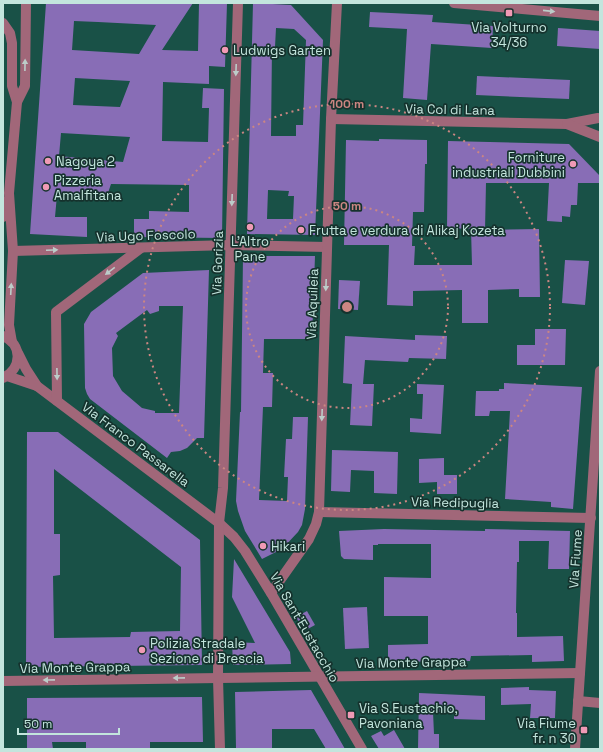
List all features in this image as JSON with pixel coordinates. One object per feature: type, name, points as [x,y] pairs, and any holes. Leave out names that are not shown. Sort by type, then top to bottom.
[{"type":"street","points":[[3,218],[9,193],[17,102],[25,86],[26,3]]},
{"type":"street","name":"Via Gorizia","points":[[220,749],[218,678],[219,523],[223,488],[238,3]]},
{"type":"street","name":"Via Aquileia","points":[[271,593],[309,539],[316,524],[319,512],[331,119],[337,3]]},
{"type":"street","points":[[454,3],[600,16]]},
{"type":"street","points":[[3,23],[10,34],[12,43],[12,86],[17,102]]},
{"type":"street","points":[[599,117],[596,126],[600,137]]},
{"type":"street","name":"Via Col di Lana","points":[[331,119],[567,124],[599,117]]},
{"type":"street","name":"Via Col di Lana","points":[[567,124],[600,137]]},
{"type":"street","points":[[7,339],[13,251],[9,193]]},
{"type":"street","name":"Via Ugo Foscolo","points":[[13,251],[230,245],[327,246]]},
{"type":"street","points":[[57,401],[56,312],[141,248]]},
{"type":"street","name":"Via Franco Passarella","points":[[7,339],[18,353],[37,386],[219,523]]},
{"type":"street","points":[[5,377],[16,366],[18,353]]},
{"type":"street","name":"Via Fiume","points":[[575,749],[600,371]]},
{"type":"street","name":"Via Franco Passarella","points":[[5,377],[37,386]]},
{"type":"street","name":"Via Redipuglia","points":[[319,512],[591,518]]},
{"type":"street","name":"Via Sant'Eustacchio","points":[[219,523],[234,537],[245,551],[362,749]]},
{"type":"street","name":"Via Monte Grappa","points":[[3,681],[580,673]]},
{"type":"street","points":[[578,701],[600,703]]},
{"type":"building","points":[[46,3],[193,3],[162,50],[198,51],[199,3],[227,3],[225,67],[209,66],[209,84],[163,82],[162,141],[208,142],[209,108],[202,108],[203,88],[224,89],[222,238],[134,237],[134,219],[149,219],[149,211],[189,212],[189,185],[111,184],[106,199],[57,195],[55,217],[87,217],[87,237],[30,234]],"holes":[[[74,21],[98,22],[156,25],[139,54],[72,50]],[[75,78],[130,81],[120,107],[73,105]],[[61,133],[130,137],[123,162],[59,156]]]},
{"type":"building","points":[[253,3],[291,5],[323,40],[315,235],[247,234]],"holes":[[[276,28],[294,29],[306,40],[303,125],[296,125],[296,136],[271,136],[272,47],[275,47]],[[268,190],[289,191],[288,196],[294,196],[293,219],[267,219]]]},
{"type":"building","points":[[370,12],[433,15],[432,22],[493,26],[492,48],[431,44],[427,100],[403,98],[407,29],[369,27]]},
{"type":"building","points":[[558,28],[600,31],[600,49],[557,46]]},
{"type":"building","points":[[477,76],[570,80],[569,99],[476,95]]},
{"type":"building","points":[[379,139],[427,140],[424,212],[413,212],[412,246],[415,246],[414,265],[472,265],[471,229],[447,228],[448,141],[569,144],[600,176],[600,183],[578,183],[577,205],[571,205],[570,217],[562,216],[562,222],[547,221],[549,183],[486,183],[485,230],[539,229],[540,297],[519,297],[519,289],[488,290],[488,323],[462,323],[462,290],[413,291],[413,306],[387,305],[389,245],[344,245],[346,140],[379,141]]},
{"type":"building","points":[[243,256],[315,256],[312,339],[264,339],[263,373],[273,373],[272,407],[263,407],[259,500],[287,501],[288,477],[284,477],[286,439],[292,439],[293,417],[308,417],[305,509],[302,525],[298,532],[282,549],[262,559],[245,531],[236,501],[241,412]]},
{"type":"building","points":[[565,260],[589,261],[585,305],[562,303]]},
{"type":"building","points":[[209,270],[204,438],[197,438],[187,448],[180,451],[171,452],[167,458],[90,399],[85,388],[84,324],[91,312],[143,273]],"holes":[[[159,306],[183,306],[179,413],[155,413],[155,411],[142,408],[122,391],[113,376],[112,348],[118,336],[116,333],[147,310],[150,314],[159,311]]]},
{"type":"building","points":[[339,280],[360,281],[358,310],[338,309]]},
{"type":"building","points":[[535,329],[566,329],[565,365],[517,365],[517,345],[535,345]]},
{"type":"building","points":[[415,335],[447,336],[446,359],[409,358],[408,362],[365,360],[363,384],[374,384],[372,426],[350,425],[352,384],[343,383],[345,336],[415,340]]},
{"type":"building","points":[[504,383],[582,387],[573,509],[551,507],[551,502],[505,499],[510,411],[490,411],[489,416],[475,416],[476,391],[499,391],[499,389],[504,389]]},
{"type":"building","points":[[417,384],[444,385],[441,434],[410,432],[410,418],[422,419],[423,394],[417,394]]},
{"type":"building","points":[[27,432],[58,432],[200,540],[202,665],[26,667]],"holes":[[[54,469],[181,567],[180,631],[131,632],[130,637],[54,638],[53,576],[60,575],[60,534],[54,534]]]},
{"type":"building","points":[[332,450],[398,452],[397,494],[374,493],[374,471],[351,470],[350,492],[331,491]]},
{"type":"building","points":[[444,458],[444,475],[457,475],[457,494],[437,494],[437,482],[419,483],[419,459]]},
{"type":"building","points":[[384,529],[570,531],[569,569],[548,569],[549,541],[519,541],[519,562],[517,562],[517,637],[563,636],[564,661],[532,662],[532,655],[471,656],[470,661],[388,662],[388,645],[428,644],[428,616],[384,616],[384,577],[431,578],[431,544],[373,545],[373,560],[344,559],[341,556],[339,531]]},
{"type":"building","points":[[234,559],[290,652],[291,664],[233,665],[232,642],[255,643],[232,597]]},
{"type":"building","points":[[367,607],[369,648],[345,649],[343,608]]},
{"type":"building","points":[[307,611],[315,625],[304,631],[296,617]]},
{"type":"building","points":[[529,687],[529,690],[556,691],[555,718],[530,718],[531,704],[501,705],[501,688]]},
{"type":"building","points":[[311,690],[345,749],[326,749],[314,729],[272,729],[272,749],[236,749],[235,692]]},
{"type":"building","points":[[419,693],[485,696],[485,720],[454,719],[454,712],[433,712],[434,734],[439,734],[439,749],[418,749]]},
{"type":"building","points":[[202,697],[203,742],[150,742],[150,749],[86,749],[86,742],[52,742],[53,749],[27,749],[27,698]]},
{"type":"building","points":[[394,730],[405,749],[379,749],[371,736],[381,731],[384,736]]},
{"type":"place","name":"Via Volturno 34/36","points":[[509,13]]},
{"type":"place","name":"Ludwigs Garten","points":[[225,50]]},
{"type":"place","name":"Nagoya 2","points":[[48,161]]},
{"type":"place","name":"Forniture industriali Dubbini","points":[[573,164]]},
{"type":"place","name":"Pizzeria Amalfitana","points":[[46,187]]},
{"type":"place","name":"L'Altro Pane","points":[[250,227]]},
{"type":"place","name":"Frutta e verdura di Alikaj Kozeta","points":[[301,230]]},
{"type":"place","name":"Hikari","points":[[263,546]]},
{"type":"place","name":"Polizia Stradale Sezione di Brescia","points":[[142,650]]},
{"type":"place","name":"Via S.Eustachio, Pavoniana","points":[[351,715]]},
{"type":"place","name":"Via Fiume fr. n 30","points":[[584,730]]}]
